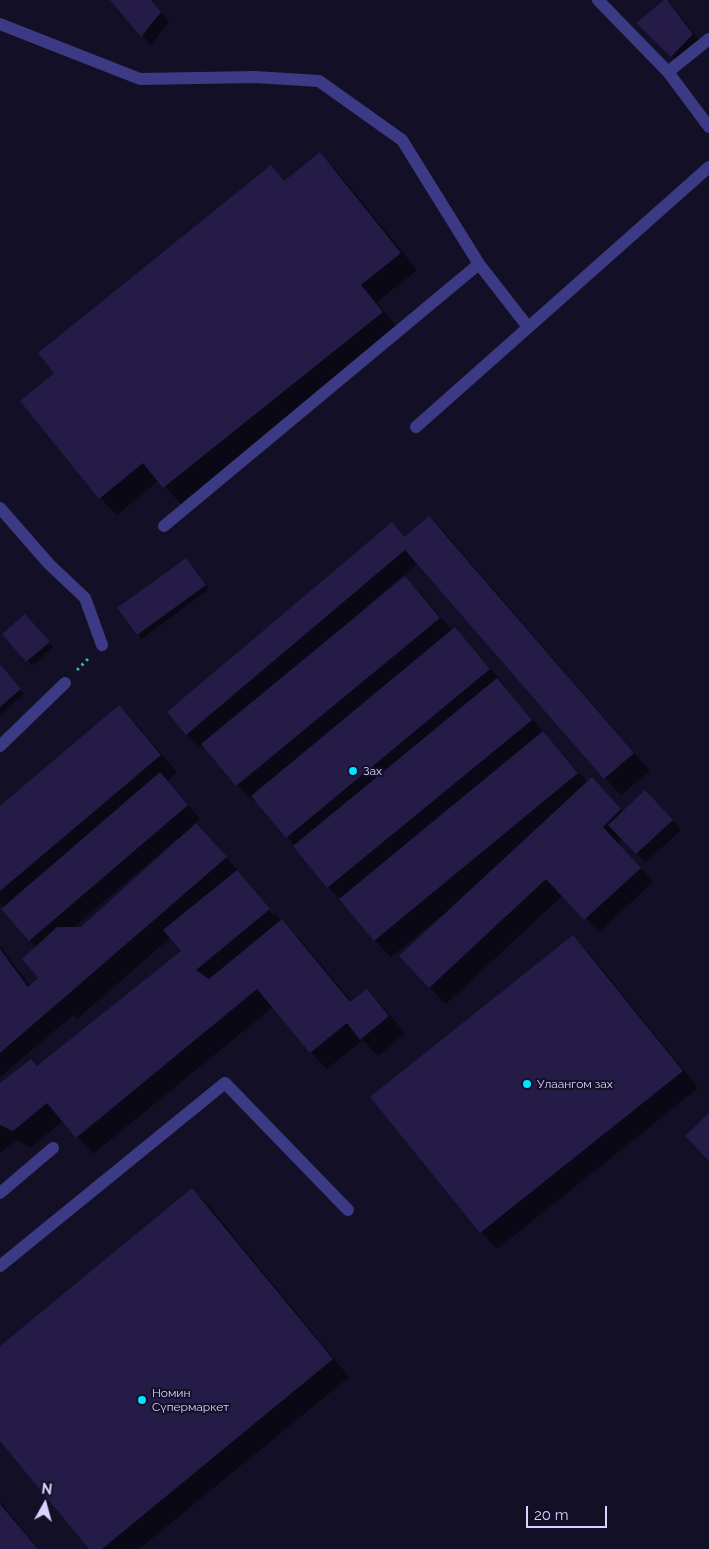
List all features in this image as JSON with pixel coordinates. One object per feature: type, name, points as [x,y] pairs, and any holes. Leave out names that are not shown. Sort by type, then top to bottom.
[{"type":"street","points":[[598,0],[668,72],[709,127]]},
{"type":"street","points":[[0,24],[140,79],[255,77],[319,82],[402,140],[479,264],[528,327]]},
{"type":"street","points":[[668,72],[709,39]]},
{"type":"street","points":[[416,427],[709,167]]},
{"type":"street","points":[[164,526],[479,264]]},
{"type":"street","points":[[0,508],[49,564],[85,598],[102,645]]},
{"type":"street","points":[[0,746],[65,683]]},
{"type":"street","points":[[0,1266],[225,1083],[348,1210]]},
{"type":"street","points":[[0,1193],[53,1148]]},
{"type":"path","points":[[65,683],[102,645]]},
{"type":"building","points":[[110,0],[151,0],[161,12],[141,37]]},
{"type":"building","points":[[664,0],[667,0],[693,34],[671,57],[636,23]]},
{"type":"building","points":[[320,152],[401,253],[361,285],[383,312],[163,488],[143,463],[99,499],[20,401],[54,373],[38,353],[271,165],[284,181]]},
{"type":"building","points":[[429,516],[634,753],[604,779],[405,550],[186,735],[167,712],[392,522],[404,537]]},
{"type":"building","points":[[186,558],[206,585],[137,635],[117,608]]},
{"type":"building","points":[[405,576],[440,618],[236,786],[201,744]]},
{"type":"building","points":[[25,614],[50,642],[26,662],[2,634]]},
{"type":"building","points":[[455,627],[490,669],[286,838],[251,796]]},
{"type":"building","points":[[0,664],[21,689],[0,707]]},
{"type":"building","points":[[497,678],[532,720],[327,888],[293,846]]},
{"type":"building","points":[[119,705],[161,755],[0,891],[0,806]]},
{"type":"building","points":[[543,731],[578,773],[374,941],[339,899]]},
{"type":"building","points":[[160,772],[188,805],[29,941],[1,909]]},
{"type":"building","points":[[592,777],[621,809],[603,827],[641,868],[584,920],[546,879],[429,988],[399,956]]},
{"type":"building","points":[[645,790],[673,820],[636,854],[608,825]]},
{"type":"building","points":[[196,823],[227,857],[0,1053],[0,949],[28,987],[38,978],[22,959],[57,927],[81,927]]},
{"type":"building","points":[[237,870],[270,909],[196,970],[209,979],[282,919],[350,1002],[367,989],[389,1016],[360,1040],[347,1023],[310,1053],[257,989],[76,1138],[47,1103],[13,1131],[0,1125],[0,1083],[31,1059],[37,1066],[181,951],[163,930]]},
{"type":"building","name":"Улаангом зах","points":[[573,935],[683,1071],[480,1233],[370,1097]]},
{"type":"building","points":[[709,1113],[709,1161],[685,1136]]},
{"type":"building","name":"Номин Сүпермаркет","points":[[192,1188],[333,1359],[102,1549],[89,1549],[0,1441],[0,1346]]},
{"type":"building","points":[[0,1504],[38,1549],[0,1549]]},
{"type":"place","name":"Зах","points":[[353,771]]},
{"type":"place","name":"Улаангом зах","points":[[527,1084]]},
{"type":"place","name":"Номин Сүпермаркет","points":[[142,1400]]}]
